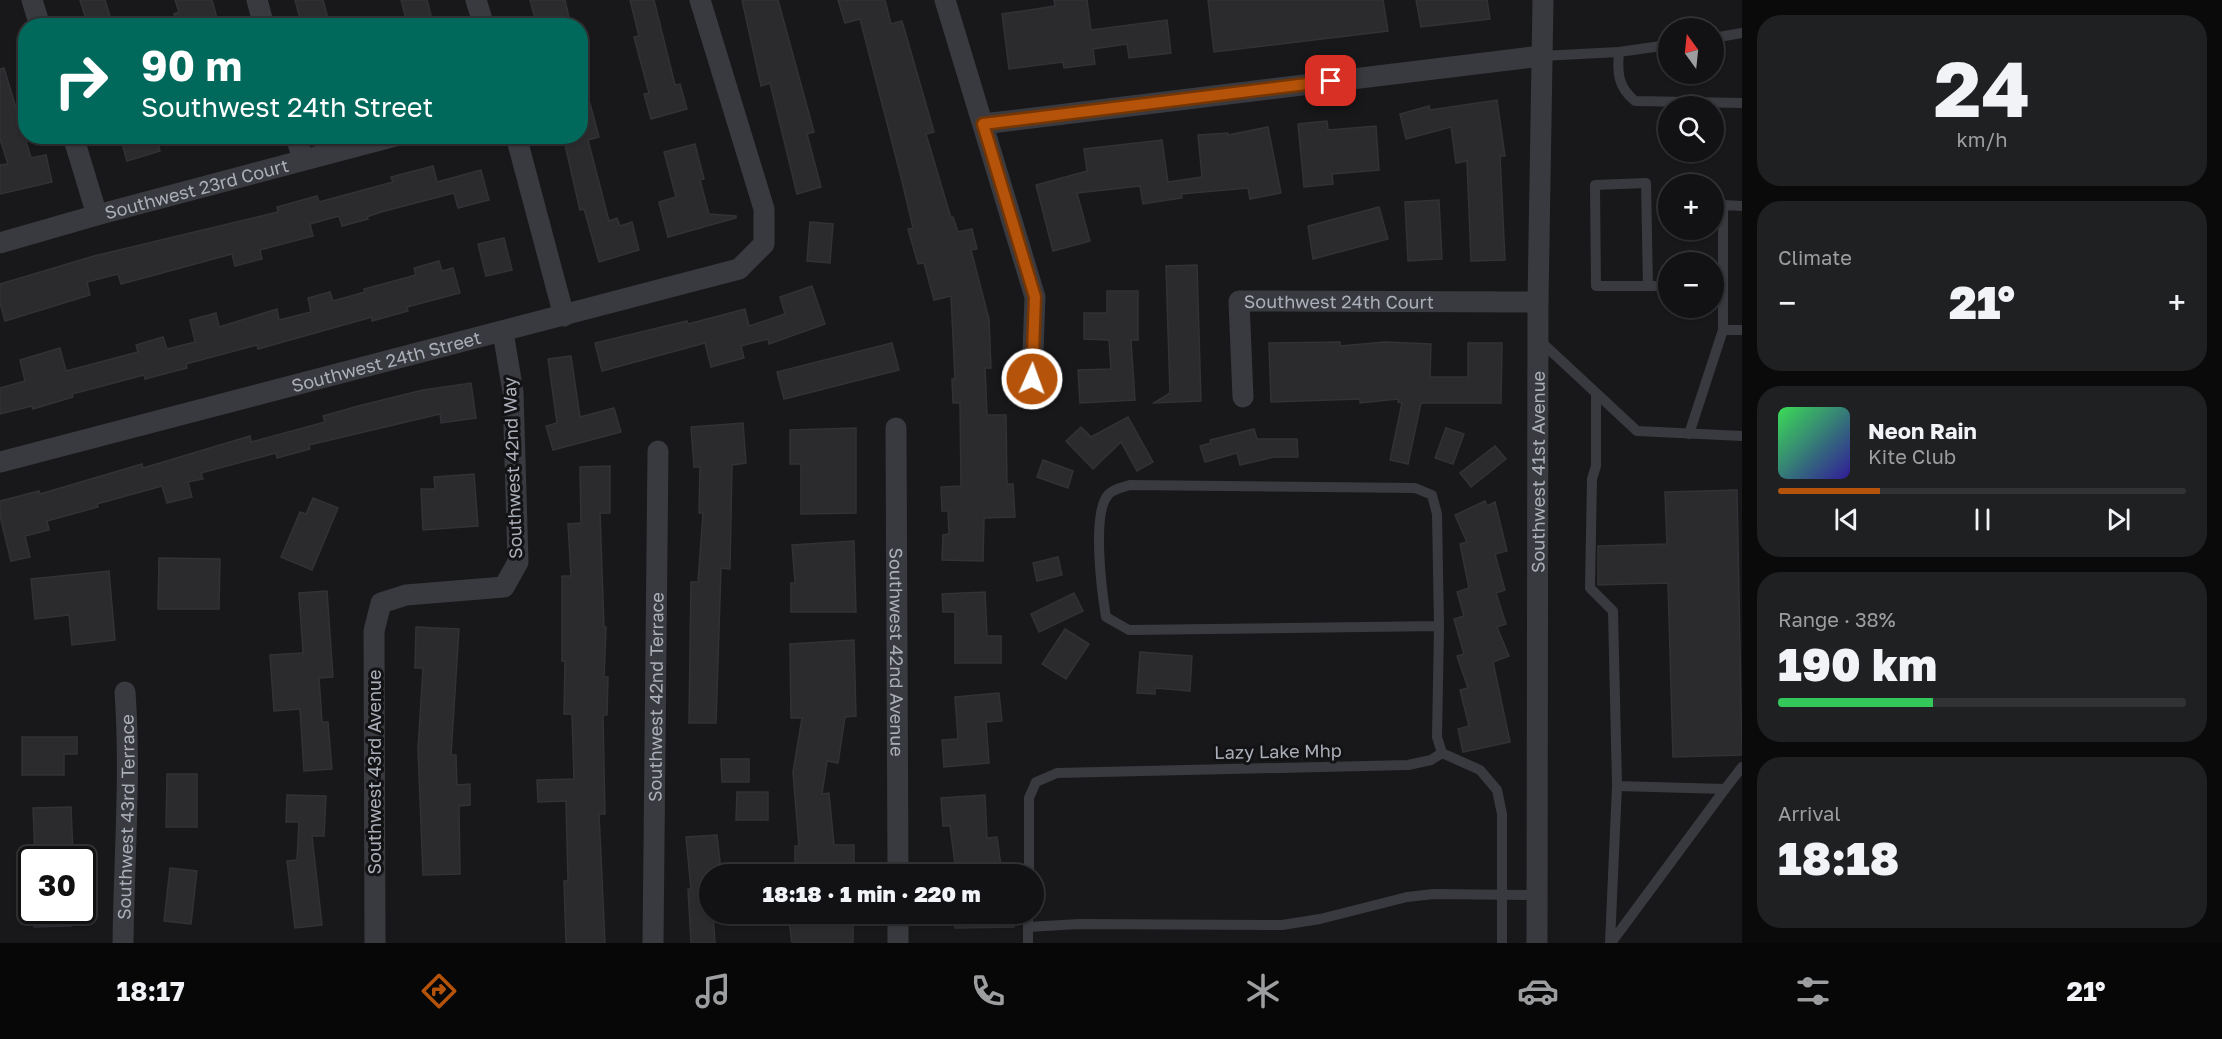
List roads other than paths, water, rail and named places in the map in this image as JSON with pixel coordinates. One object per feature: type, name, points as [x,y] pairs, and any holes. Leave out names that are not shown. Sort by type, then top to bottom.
[{"type":"street","points":[[32,0],[38,18]]},
{"type":"street","points":[[257,0],[262,18]]},
{"type":"street","points":[[476,0],[482,18]]},
{"type":"street","name":"Southwest 24th Street","points":[[0,462],[739,269],[764,244],[764,209],[700,0]]},
{"type":"street","points":[[945,0],[1035,297],[1032,379]]},
{"type":"street","name":"Southwest 41st Avenue","points":[[1537,943],[1539,895],[1538,302],[1543,0]]},
{"type":"street","points":[[983,124],[1541,56]]},
{"type":"street","points":[[75,144],[96,215]]},
{"type":"street","points":[[298,144],[303,160]]},
{"type":"street","name":"Southwest 23rd Court","points":[[0,243],[96,215],[364,144]]},
{"type":"street","points":[[518,144],[564,316]]},
{"type":"street","name":"Southwest 24th Court","points":[[1243,397],[1239,301],[1538,302]]},
{"type":"street","name":"Southwest 42nd Way","points":[[381,603],[406,595],[504,587],[518,562],[513,392],[502,332]]},
{"type":"street","name":"Southwest 42nd Avenue","points":[[896,428],[898,864]]},
{"type":"street","name":"Southwest 42nd Terrace","points":[[653,943],[658,451]]},
{"type":"street","name":"Southwest 43rd Avenue","points":[[375,943],[374,631],[381,603]]},
{"type":"street","name":"Southwest 43rd Terrace","points":[[123,943],[124,815],[129,749],[125,692]]},
{"type":"street","points":[[898,924],[898,943]]},
{"type":"lane","points":[[1724,36],[1742,33]]},
{"type":"lane","points":[[1541,56],[1619,52],[1658,46]]},
{"type":"lane","points":[[1619,52],[1617,73],[1624,92],[1635,101],[1742,103]]},
{"type":"lane","points":[[1648,286],[1646,183],[1595,185],[1596,286],[1648,286],[1658,286]]},
{"type":"lane","points":[[1720,252],[1723,205],[1742,206]]},
{"type":"lane","points":[[1689,434],[1723,330],[1722,318]]},
{"type":"lane","points":[[1723,330],[1742,330]]},
{"type":"lane","points":[[1538,338],[1637,431],[1742,436]]},
{"type":"lane","points":[[1596,394],[1596,466],[1592,478],[1590,588],[1613,611],[1617,786],[1611,943]]},
{"type":"lane","points":[[1439,626],[1129,630],[1106,617],[1102,590],[1100,509],[1109,493],[1130,485],[1415,488],[1432,495],[1437,514],[1439,626],[1437,737],[1442,753],[1480,770],[1497,790],[1502,814],[1502,943]]},
{"type":"lane","name":"Lazy Lake Mhp","points":[[1029,864],[1029,798],[1036,782],[1057,773],[1408,765],[1431,760],[1442,753]]},
{"type":"lane","points":[[1611,943],[1742,767]]},
{"type":"lane","points":[[1617,786],[1725,789]]},
{"type":"lane","points":[[1028,943],[1028,927],[1079,924],[1282,926],[1407,897],[1434,894],[1539,895]]}]
